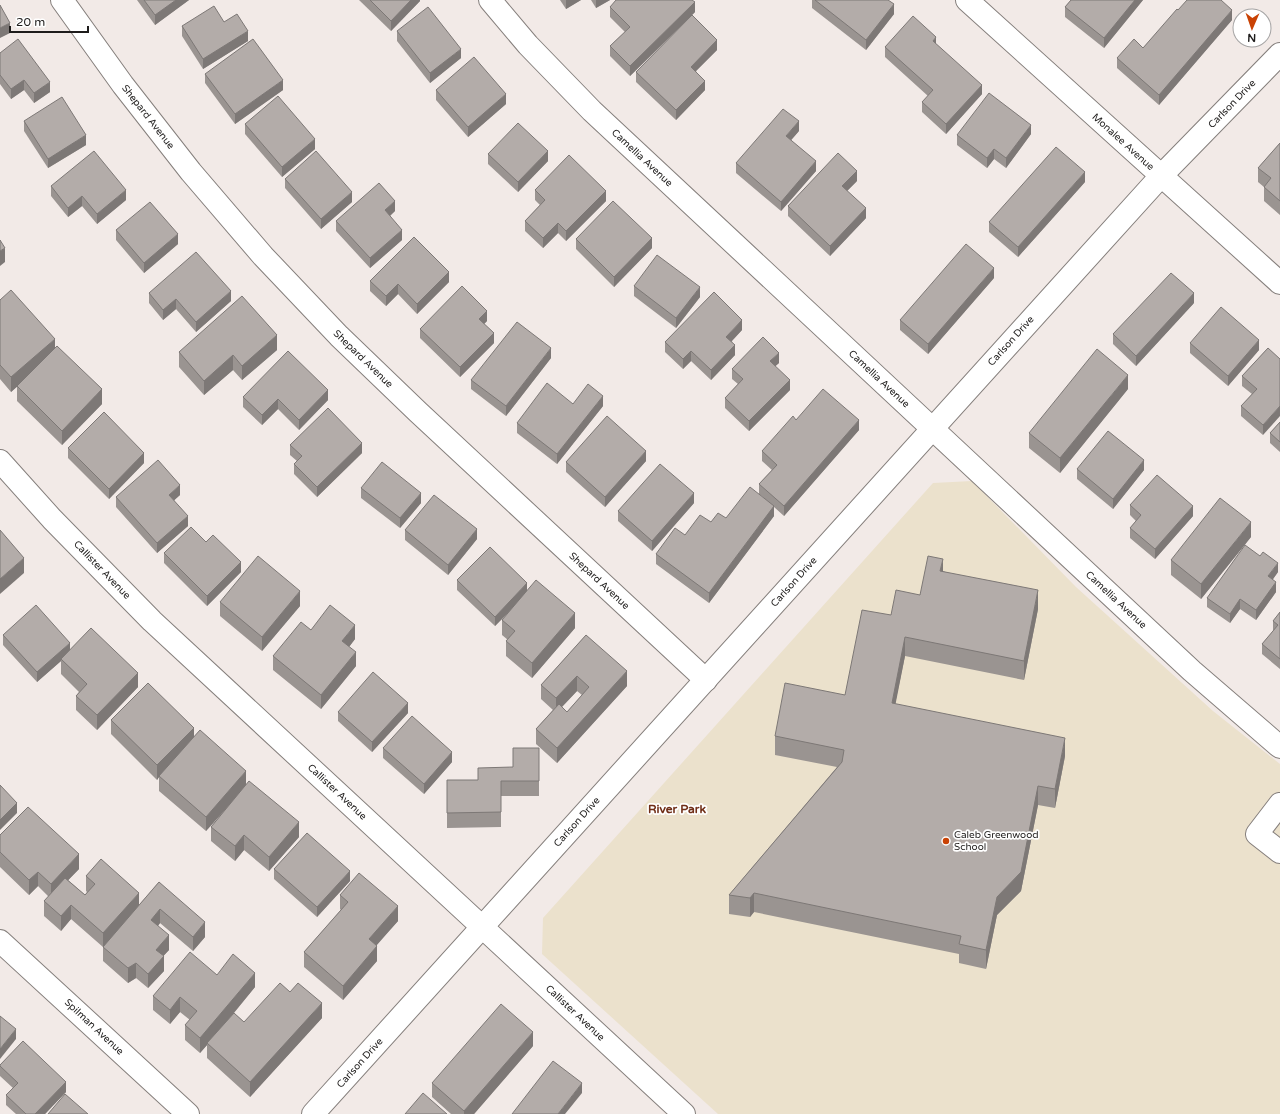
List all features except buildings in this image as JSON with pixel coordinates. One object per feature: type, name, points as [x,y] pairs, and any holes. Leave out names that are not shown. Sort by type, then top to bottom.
[{"type":"street","name":"Shepard Avenue","points":[[62,0],[123,85],[191,172],[263,256],[339,336],[418,412],[706,680]]},
{"type":"street","name":"Camellia Avenue","points":[[490,0],[528,45],[592,111],[1186,666],[1280,747]]},
{"type":"street","name":"Monalee Avenue","points":[[967,0],[1280,284]]},
{"type":"street","name":"Carlson Drive","points":[[313,1114],[1161,176],[1280,54]]},
{"type":"street","name":"Callister Avenue","points":[[0,461],[52,519],[152,621],[684,1114]]},
{"type":"street","points":[[1280,804],[1257,834],[1280,852]]},
{"type":"street","name":"Spilman Avenue","points":[[0,941],[188,1114]]},
{"type":"shaded area","name":"Caleb Greenwood School","points":[[972,481],[1076,587],[1213,711],[1280,764],[1280,1114],[718,1114],[542,954],[543,918],[933,483]]},
{"type":"place","name":"Caleb Greenwood School","points":[[946,841]]},
{"type":"district","name":"River Park","points":[[677,809]]}]
